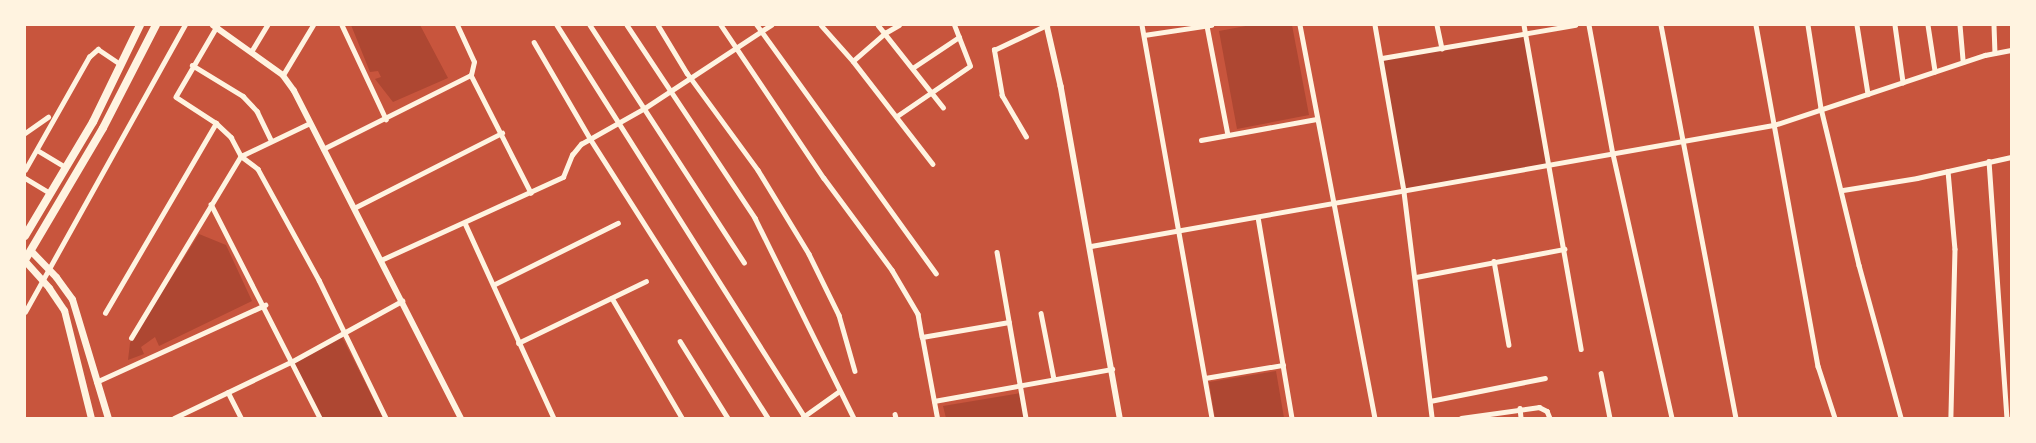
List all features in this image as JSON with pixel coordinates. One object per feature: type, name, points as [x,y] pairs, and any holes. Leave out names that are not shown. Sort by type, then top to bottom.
[{"type":"highway","points":[[25,261],[103,128],[156,25]]},
{"type":"highway","points":[[25,236],[93,122],[138,27]]},
{"type":"main road","points":[[31,251],[72,299],[108,418]]},
{"type":"main road","points":[[25,261],[44,282],[64,310],[91,418]]},
{"type":"street","points":[[25,312],[44,282],[185,25]]},
{"type":"street","points":[[251,52],[267,25]]},
{"type":"street","points":[[283,75],[313,25]]},
{"type":"street","points":[[342,25],[386,119]]},
{"type":"street","points":[[457,25],[474,62],[471,75],[532,193]]},
{"type":"street","points":[[557,25],[803,417],[838,392]]},
{"type":"street","points":[[590,25],[744,262]]},
{"type":"street","points":[[627,25],[755,218],[838,392],[854,418]]},
{"type":"street","points":[[658,25],[691,78],[758,170],[809,254],[839,315],[855,371]]},
{"type":"street","points":[[721,25],[824,178],[892,270],[918,314],[937,418]]},
{"type":"street","points":[[756,25],[936,274]]},
{"type":"street","points":[[381,260],[563,178],[575,149],[645,108],[771,25]]},
{"type":"street","points":[[821,25],[853,61],[933,164]]},
{"type":"street","points":[[878,25],[914,67],[943,107]]},
{"type":"street","points":[[853,61],[885,33],[899,25]]},
{"type":"street","points":[[897,116],[970,66],[954,25]]},
{"type":"street","points":[[1026,137],[1002,96],[994,50],[1047,25],[1091,246],[1120,418]]},
{"type":"street","points":[[1142,25],[1212,418]]},
{"type":"street","points":[[1144,35],[1209,25],[1228,135]]},
{"type":"street","points":[[1300,25],[1331,202],[1353,292],[1375,418]]},
{"type":"street","points":[[1375,25],[1404,192],[1432,418]]},
{"type":"street","points":[[1437,25],[1442,48]]},
{"type":"street","points":[[1524,25],[1581,349]]},
{"type":"street","points":[[1382,58],[1575,25]]},
{"type":"street","points":[[1589,25],[1613,154],[1672,418]]},
{"type":"street","points":[[1660,25],[1736,418]]},
{"type":"street","points":[[1756,25],[1818,366],[1835,418]]},
{"type":"street","points":[[1808,25],[1821,108],[1843,190],[1858,265],[1901,418]]},
{"type":"street","points":[[1857,25],[1868,94]]},
{"type":"street","points":[[1895,25],[1903,82]]},
{"type":"street","points":[[1928,25],[1935,71]]},
{"type":"street","points":[[1960,25],[1963,62]]},
{"type":"street","points":[[1994,25],[1995,53]]},
{"type":"street","points":[[386,418],[342,332],[319,280],[258,169],[240,156],[231,137],[216,123],[176,96],[216,26],[283,75],[381,260],[461,418]]},
{"type":"street","points":[[914,67],[960,37]]},
{"type":"street","points":[[534,42],[591,140],[768,418]]},
{"type":"street","points":[[25,170],[89,57],[98,49],[120,63]]},
{"type":"street","points":[[1091,246],[1774,125],[1963,62],[2011,50]]},
{"type":"street","points":[[192,65],[243,96],[257,111],[271,140]]},
{"type":"street","points":[[323,149],[471,75]]},
{"type":"street","points":[[25,133],[48,117]]},
{"type":"street","points":[[1201,140],[1316,119]]},
{"type":"street","points":[[105,313],[216,123]]},
{"type":"street","points":[[131,338],[240,156],[271,140],[310,124]]},
{"type":"street","points":[[354,208],[502,133]]},
{"type":"street","points":[[37,150],[65,167]]},
{"type":"street","points":[[1843,190],[1948,171],[2011,157]]},
{"type":"street","points":[[1989,161],[2006,418]]},
{"type":"street","points":[[1948,171],[1955,249],[1951,418]]},
{"type":"street","points":[[25,178],[50,193]]},
{"type":"street","points":[[211,204],[265,305],[291,362],[320,418]]},
{"type":"street","points":[[1258,217],[1292,418]]},
{"type":"street","points":[[465,223],[495,284],[518,344],[554,418]]},
{"type":"street","points":[[495,284],[618,223]]},
{"type":"street","points":[[1416,277],[1564,249]]},
{"type":"street","points":[[997,252],[1026,418]]},
{"type":"street","points":[[1494,262],[1509,345]]},
{"type":"street","points":[[518,344],[646,281]]},
{"type":"street","points":[[612,298],[682,418]]},
{"type":"street","points":[[174,418],[291,362],[342,332],[402,301]]},
{"type":"street","points":[[96,382],[265,305]]},
{"type":"street","points":[[1041,314],[1054,379]]},
{"type":"street","points":[[922,337],[1009,322]]},
{"type":"street","points":[[680,341],[728,418]]},
{"type":"street","points":[[1205,378],[1283,365]]},
{"type":"street","points":[[934,401],[1112,369]]},
{"type":"street","points":[[1601,373],[1610,418]]},
{"type":"street","points":[[1430,401],[1545,378]]},
{"type":"street","points":[[228,392],[241,418]]},
{"type":"street","points":[[1520,408],[1521,418]]},
{"type":"street","points":[[1461,418],[1478,417],[1520,408],[1544,408],[1550,418]]},
{"type":"shaded area","points":[[351,25],[420,25],[448,78],[393,102],[375,79],[381,77],[378,71],[370,72]]},
{"type":"shaded area","points":[[1251,25],[1292,25],[1309,115],[1237,129],[1219,31]]},
{"type":"shaded area","points":[[1525,34],[1548,166],[1405,191],[1382,59]]},
{"type":"shaded area","points":[[199,234],[226,245],[252,301],[159,346],[155,337],[141,347],[144,354],[128,360],[130,343]]},
{"type":"shaded area","points":[[341,335],[383,418],[322,418],[293,363]]},
{"type":"shaded area","points":[[1276,371],[1284,418],[1215,418],[1209,382]]},
{"type":"shaded area","points":[[1021,393],[1027,418],[946,418],[943,406]]}]
